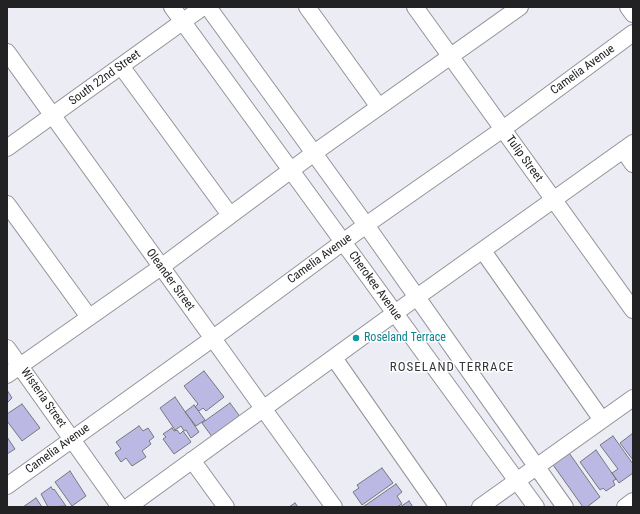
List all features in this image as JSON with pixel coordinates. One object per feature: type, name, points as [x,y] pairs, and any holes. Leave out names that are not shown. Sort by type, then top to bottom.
[{"type":"street","name":"Cherokee Avenue","points":[[172,7],[536,507]]},
{"type":"street","name":"South 22nd Street","points":[[7,148],[203,7]]},
{"type":"street","points":[[208,7],[366,225],[565,507]]},
{"type":"street","points":[[306,7],[379,107]]},
{"type":"street","name":"Tulip Street","points":[[415,7],[633,310]]},
{"type":"street","points":[[628,7],[633,14]]},
{"type":"street","points":[[13,371],[160,267],[314,153],[517,8]]},
{"type":"street","name":"Camelia Avenue","points":[[7,486],[633,33]]},
{"type":"street","name":"Oleander Street","points":[[7,52],[160,267],[334,507]]},
{"type":"street","points":[[121,66],[230,215]]},
{"type":"street","points":[[128,507],[417,297],[628,147],[633,164]]},
{"type":"street","points":[[7,204],[89,317]]},
{"type":"street","points":[[483,251],[602,420]]},
{"type":"street","name":"Wisteria Street","points":[[7,348],[13,371],[72,439],[120,507]]},
{"type":"street","points":[[334,358],[438,507]]},
{"type":"street","points":[[480,507],[633,398]]},
{"type":"street","points":[[192,460],[226,507]]},
{"type":"street","points":[[625,507],[633,501]]},
{"type":"building","points":[[204,371],[224,397],[206,411],[203,408],[199,411],[195,407],[198,404],[184,386]]},
{"type":"building","points":[[7,390],[12,398],[7,403]]},
{"type":"building","points":[[175,397],[199,432],[191,438],[186,430],[184,431],[181,426],[175,430],[160,408]]},
{"type":"building","points":[[230,403],[241,418],[213,438],[202,423]]},
{"type":"building","points":[[22,404],[40,428],[22,441],[7,421],[7,414]]},
{"type":"building","points":[[194,405],[205,420],[196,426],[185,412]]},
{"type":"building","points":[[139,426],[143,431],[148,428],[154,437],[149,441],[151,444],[142,451],[146,457],[132,466],[126,458],[121,462],[115,453],[121,449],[116,442]]},
{"type":"building","points":[[172,428],[174,431],[177,430],[180,434],[183,431],[191,442],[174,454],[163,439],[166,437],[163,434]]},
{"type":"building","points":[[633,433],[633,460],[620,443]]},
{"type":"building","points":[[613,436],[633,464],[633,473],[619,483],[612,473],[618,469],[600,445]]},
{"type":"building","points":[[7,437],[15,449],[7,454]]},
{"type":"building","points":[[567,450],[600,497],[587,507],[583,507],[551,462]]},
{"type":"building","points":[[596,450],[616,479],[613,481],[615,485],[606,491],[603,488],[600,490],[580,462]]},
{"type":"building","points":[[382,468],[393,483],[362,505],[353,492],[359,488],[357,485]]},
{"type":"building","points":[[70,471],[86,496],[72,506],[55,482]]},
{"type":"building","points":[[396,484],[402,492],[397,496],[402,504],[397,507],[363,507]]},
{"type":"building","points":[[51,487],[66,506],[48,507],[41,494]]},
{"type":"building","points":[[36,498],[42,507],[23,507]]},
{"type":"building","points":[[409,501],[413,507],[400,507]]},
{"type":"building","points":[[295,503],[298,507],[289,507]]},
{"type":"place","name":"Roseland Terrace","points":[[356,338]]},
{"type":"district","name":"ROSELAND TERRACE","points":[[452,368]]}]
